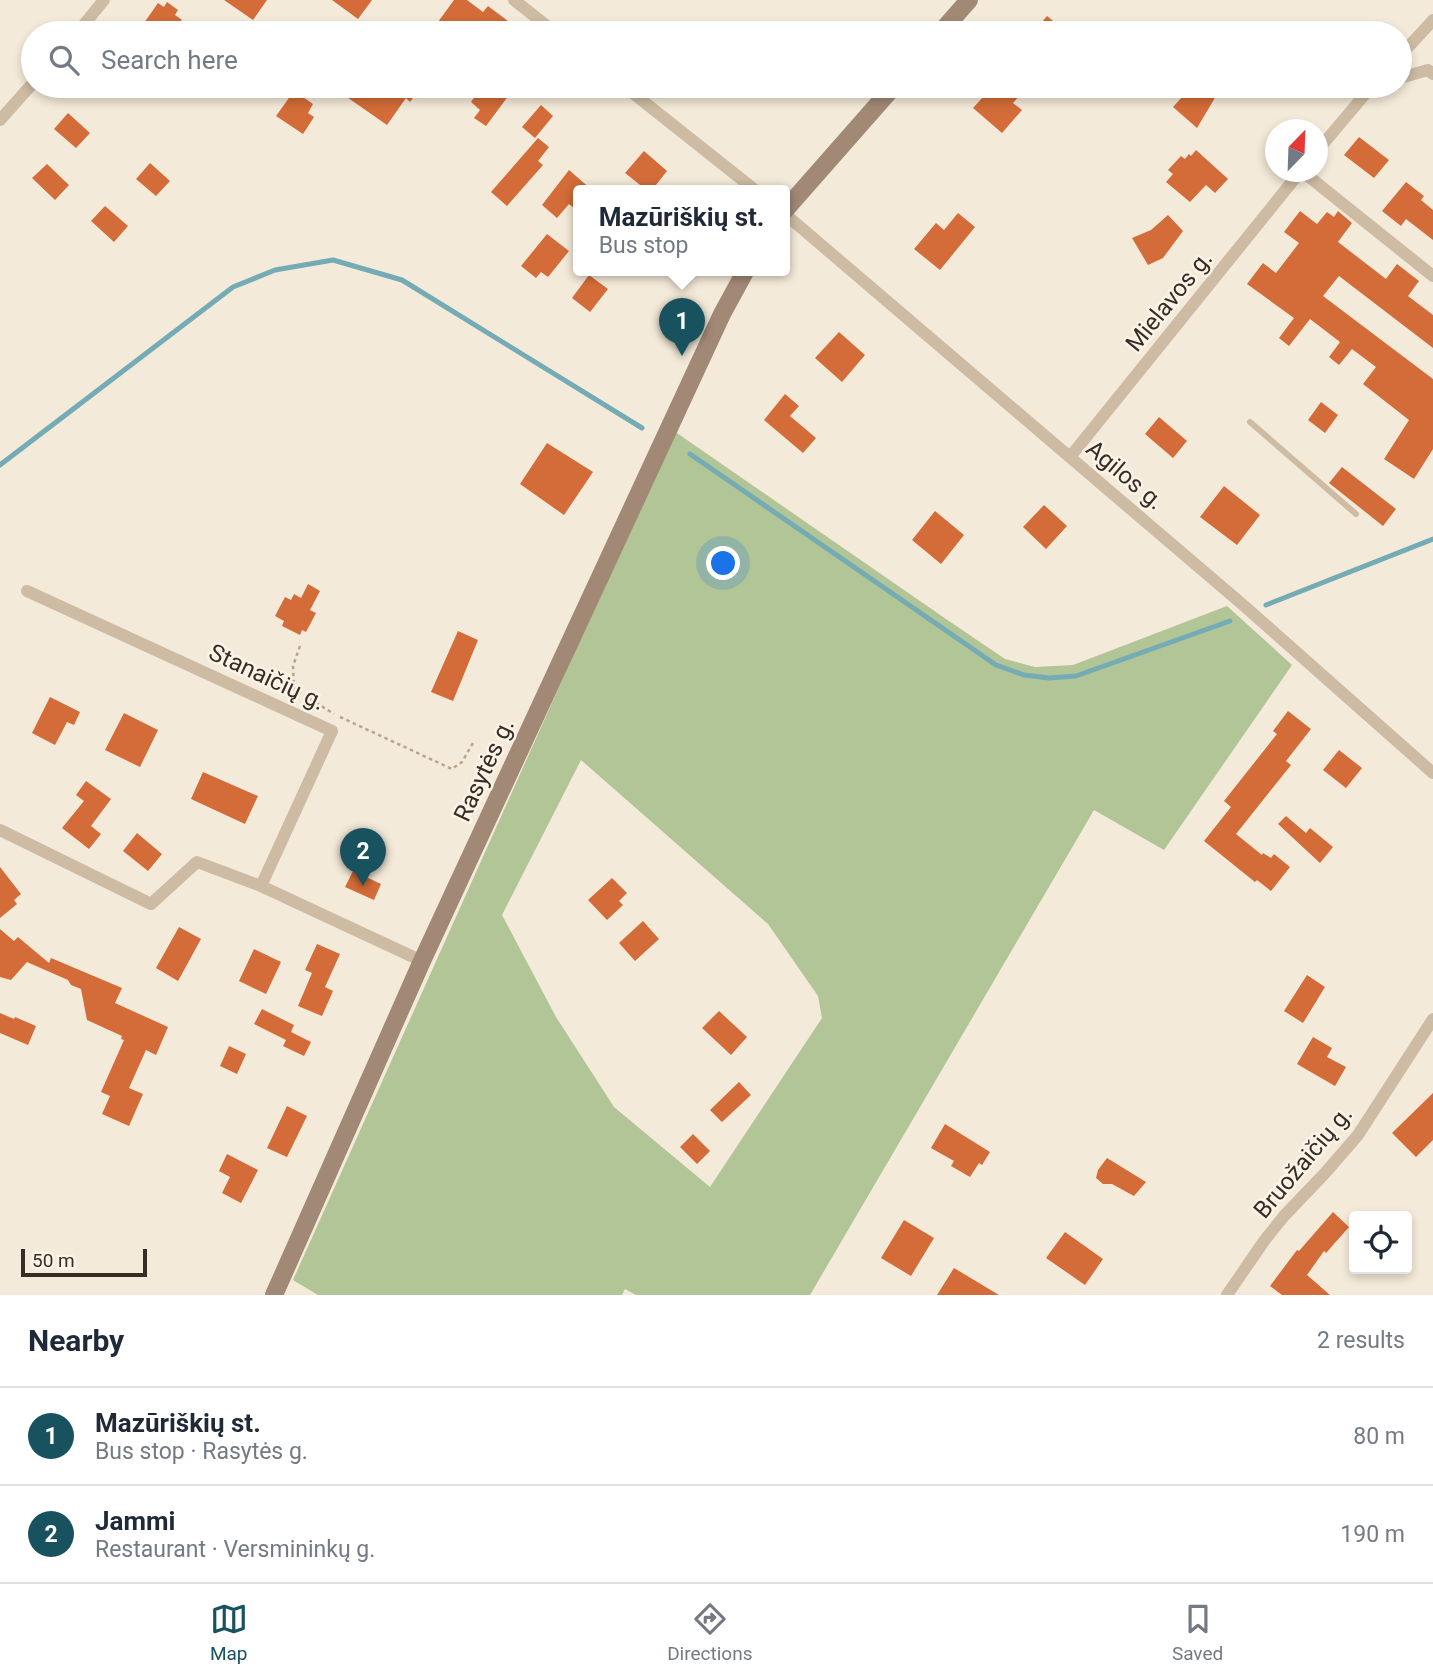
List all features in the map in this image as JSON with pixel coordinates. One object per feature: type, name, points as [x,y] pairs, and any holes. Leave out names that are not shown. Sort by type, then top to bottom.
[{"type":"main road","points":[[951,21],[969,0]]},
{"type":"main road","points":[[790,206],[884,98]]},
{"type":"main road","name":"Rasytės g.","points":[[274,1295],[422,961],[722,314],[743,276]]},
{"type":"street","points":[[87,21],[104,0]]},
{"type":"street","points":[[513,0],[540,21]]},
{"type":"street","points":[[1412,43],[1433,20]]},
{"type":"street","points":[[1412,75],[1428,70],[1433,74]]},
{"type":"street","points":[[0,120],[21,96]]},
{"type":"street","points":[[639,98],[749,185]]},
{"type":"street","points":[[1328,138],[1362,98]]},
{"type":"street","name":"Mielavos g.","points":[[1070,457],[1294,182]]},
{"type":"street","points":[[1315,182],[1433,276]]},
{"type":"street","name":"Agilos g.","points":[[790,216],[1251,612],[1433,773]]},
{"type":"street","name":"Stanaičių g.","points":[[27,591],[332,731],[261,887]]},
{"type":"street","points":[[0,830],[151,904],[197,862],[261,887],[422,961]]},
{"type":"street","name":"Bruožaičių g.","points":[[1227,1295],[1284,1216],[1358,1135],[1433,1019]]},
{"type":"lane","points":[[1250,422],[1356,514]]},
{"type":"path","points":[[300,646],[293,666],[294,689],[334,714],[452,769],[461,762],[473,743]]},
{"type":"green space","points":[[674,431],[1005,659],[1035,667],[1073,665],[1227,606],[1292,665],[1164,850],[1094,810],[810,1295],[636,1295],[625,1289],[622,1295],[318,1295],[293,1280]],"holes":[[[581,760],[768,924],[818,996],[822,1018],[710,1187],[614,1107],[556,1017],[502,915]]]},
{"type":"building","points":[[224,0],[267,0],[253,20]]},
{"type":"building","points":[[332,0],[372,0],[358,19]]},
{"type":"building","points":[[454,0],[467,0],[483,12],[488,6],[508,21],[439,21]]},
{"type":"building","points":[[167,2],[178,10],[175,15],[182,20],[145,21],[158,3],[164,7]]},
{"type":"building","points":[[289,98],[304,98],[313,104],[308,113],[314,117],[303,134],[276,116]]},
{"type":"building","points":[[348,98],[406,98],[387,125]]},
{"type":"building","points":[[474,98],[507,98],[486,126],[474,118],[480,110],[471,102]]},
{"type":"building","points":[[982,98],[1018,98],[1013,103],[1022,110],[1002,133],[973,108]]},
{"type":"building","points":[[1181,98],[1215,98],[1197,128],[1173,107]]},
{"type":"building","points":[[541,105],[553,116],[535,138],[522,127]]},
{"type":"building","points":[[68,113],[90,133],[76,148],[54,129]]},
{"type":"building","points":[[1359,137],[1389,160],[1374,178],[1344,155]]},
{"type":"building","points":[[538,138],[549,147],[538,161],[543,165],[507,206],[491,192]]},
{"type":"building","points":[[1196,150],[1228,179],[1215,193],[1206,185],[1190,202],[1166,182],[1173,174],[1168,170],[1181,156],[1185,159]]},
{"type":"building","points":[[644,151],[667,171],[656,185],[640,185],[625,173]]},
{"type":"building","points":[[150,163],[170,181],[156,196],[136,179]]},
{"type":"building","points":[[47,164],[69,185],[55,200],[32,178]]},
{"type":"building","points":[[569,170],[586,185],[573,185],[573,207],[569,204],[557,218],[542,205]]},
{"type":"building","points":[[1406,182],[1424,196],[1421,200],[1433,210],[1433,240],[1406,219],[1401,226],[1382,211]]},
{"type":"building","points":[[105,206],[128,226],[114,242],[91,221]]},
{"type":"building","points":[[1300,211],[1317,224],[1327,212],[1334,217],[1338,211],[1352,223],[1338,242],[1386,279],[1397,264],[1419,281],[1408,296],[1433,315],[1433,348],[1339,276],[1323,296],[1433,379],[1433,449],[1414,479],[1384,459],[1409,420],[1363,384],[1376,367],[1352,349],[1339,365],[1329,357],[1340,342],[1310,319],[1289,346],[1279,338],[1294,318],[1247,284],[1263,263],[1276,273],[1299,243],[1284,232]]},
{"type":"building","points":[[958,213],[975,227],[940,270],[914,249],[936,223],[944,230]]},
{"type":"building","points":[[1168,215],[1183,231],[1163,258],[1148,265],[1132,238],[1151,230]]},
{"type":"building","points":[[547,234],[569,251],[548,277],[541,272],[536,278],[521,266]]},
{"type":"building","points":[[588,276],[608,289],[590,312],[572,298]]},
{"type":"building","points":[[839,332],[865,355],[842,382],[815,358]]},
{"type":"building","points":[[785,394],[799,406],[790,416],[816,438],[803,453],[764,420]]},
{"type":"building","points":[[1321,402],[1338,415],[1325,433],[1308,420]]},
{"type":"building","points":[[1159,417],[1187,441],[1173,458],[1145,434]]},
{"type":"building","points":[[547,443],[593,472],[564,515],[520,484]]},
{"type":"building","points":[[1342,467],[1396,509],[1383,526],[1329,483]]},
{"type":"building","points":[[1224,486],[1260,515],[1237,545],[1200,517]]},
{"type":"building","points":[[1044,505],[1067,526],[1046,549],[1023,527]]},
{"type":"building","points":[[935,511],[964,535],[941,564],[912,540]]},
{"type":"building","points":[[308,584],[320,591],[310,610],[316,613],[306,632],[302,630],[300,635],[282,626],[284,621],[275,616],[285,597],[291,600],[294,594],[301,598]]},
{"type":"building","points":[[458,631],[478,640],[453,701],[431,692]]},
{"type":"building","points":[[50,697],[80,712],[74,725],[67,722],[55,745],[32,733]]},
{"type":"building","points":[[1288,711],[1311,729],[1286,761],[1291,765],[1236,834],[1262,855],[1263,853],[1271,858],[1274,854],[1290,867],[1271,891],[1257,880],[1255,882],[1204,841],[1231,807],[1224,801],[1277,734],[1273,731]]},
{"type":"building","points":[[124,713],[158,730],[140,767],[105,750]]},
{"type":"building","points":[[1339,750],[1362,768],[1346,788],[1323,770]]},
{"type":"building","points":[[203,772],[258,796],[245,824],[191,799]]},
{"type":"building","points":[[86,781],[111,799],[91,826],[101,834],[89,849],[62,828],[84,801],[76,795]]},
{"type":"building","points":[[1286,816],[1306,833],[1310,828],[1333,847],[1320,863],[1278,824]]},
{"type":"building","points":[[137,833],[162,854],[148,871],[123,851]]},
{"type":"building","points":[[0,867],[21,894],[14,900],[17,904],[0,918]]},
{"type":"building","points":[[353,871],[381,884],[374,900],[345,887]]},
{"type":"building","points":[[612,878],[627,893],[619,901],[623,905],[607,920],[588,900]]},
{"type":"building","points":[[643,921],[659,939],[635,961],[619,943]]},
{"type":"building","points":[[179,927],[201,939],[178,981],[156,968]]},
{"type":"building","points":[[0,929],[14,941],[18,937],[49,963],[51,958],[122,988],[115,1003],[168,1027],[156,1055],[146,1050],[129,1088],[143,1094],[129,1126],[102,1114],[110,1096],[101,1092],[124,1040],[121,1039],[122,1036],[87,1020],[81,989],[71,985],[68,980],[27,962],[11,980],[0,977]]},
{"type":"building","points":[[317,944],[340,954],[325,987],[333,991],[322,1016],[298,1006],[312,973],[305,970]]},
{"type":"building","points":[[254,949],[281,962],[266,994],[239,981]]},
{"type":"building","points":[[1307,975],[1325,987],[1303,1023],[1284,1011]]},
{"type":"building","points":[[262,1009],[294,1025],[291,1032],[311,1042],[304,1056],[283,1046],[286,1040],[254,1024]]},
{"type":"building","points":[[719,1011],[747,1037],[731,1055],[702,1028]]},
{"type":"building","points":[[0,1013],[36,1026],[28,1045],[0,1033]]},
{"type":"building","points":[[1313,1037],[1332,1048],[1327,1057],[1346,1067],[1335,1086],[1297,1064]]},
{"type":"building","points":[[229,1046],[246,1054],[237,1074],[220,1066]]},
{"type":"building","points":[[739,1082],[751,1095],[722,1122],[710,1110]]},
{"type":"building","points":[[1433,1093],[1433,1140],[1416,1157],[1392,1133]]},
{"type":"building","points":[[287,1106],[307,1116],[287,1157],[267,1148]]},
{"type":"building","points":[[945,1124],[990,1152],[970,1177],[951,1166],[954,1161],[931,1148]]},
{"type":"building","points":[[693,1134],[710,1151],[697,1164],[680,1147]]},
{"type":"building","points":[[227,1154],[258,1170],[241,1203],[222,1193],[230,1177],[219,1171]]},
{"type":"building","points":[[1107,1158],[1146,1182],[1134,1196],[1112,1184],[1103,1184],[1096,1178],[1098,1170]]},
{"type":"building","points":[[1333,1212],[1349,1227],[1326,1253],[1324,1251],[1307,1275],[1330,1295],[1282,1295],[1270,1286],[1297,1250],[1299,1251]]},
{"type":"building","points":[[904,1220],[934,1238],[911,1276],[881,1258]]},
{"type":"building","points":[[1065,1232],[1103,1259],[1085,1285],[1046,1258]]},
{"type":"building","points":[[954,1268],[999,1295],[937,1295]]},
{"type":"waterway","points":[[0,465],[233,287],[275,270],[333,260],[402,280],[642,428]]},
{"type":"waterway","points":[[690,454],[996,665],[1024,675],[1049,678],[1076,676],[1230,621]]},
{"type":"waterway","points":[[1266,605],[1433,539]]},
{"type":"place","name":"Mazūriškių st.","points":[[682,356]]},
{"type":"place","name":"Jammi","points":[[363,886]]}]
